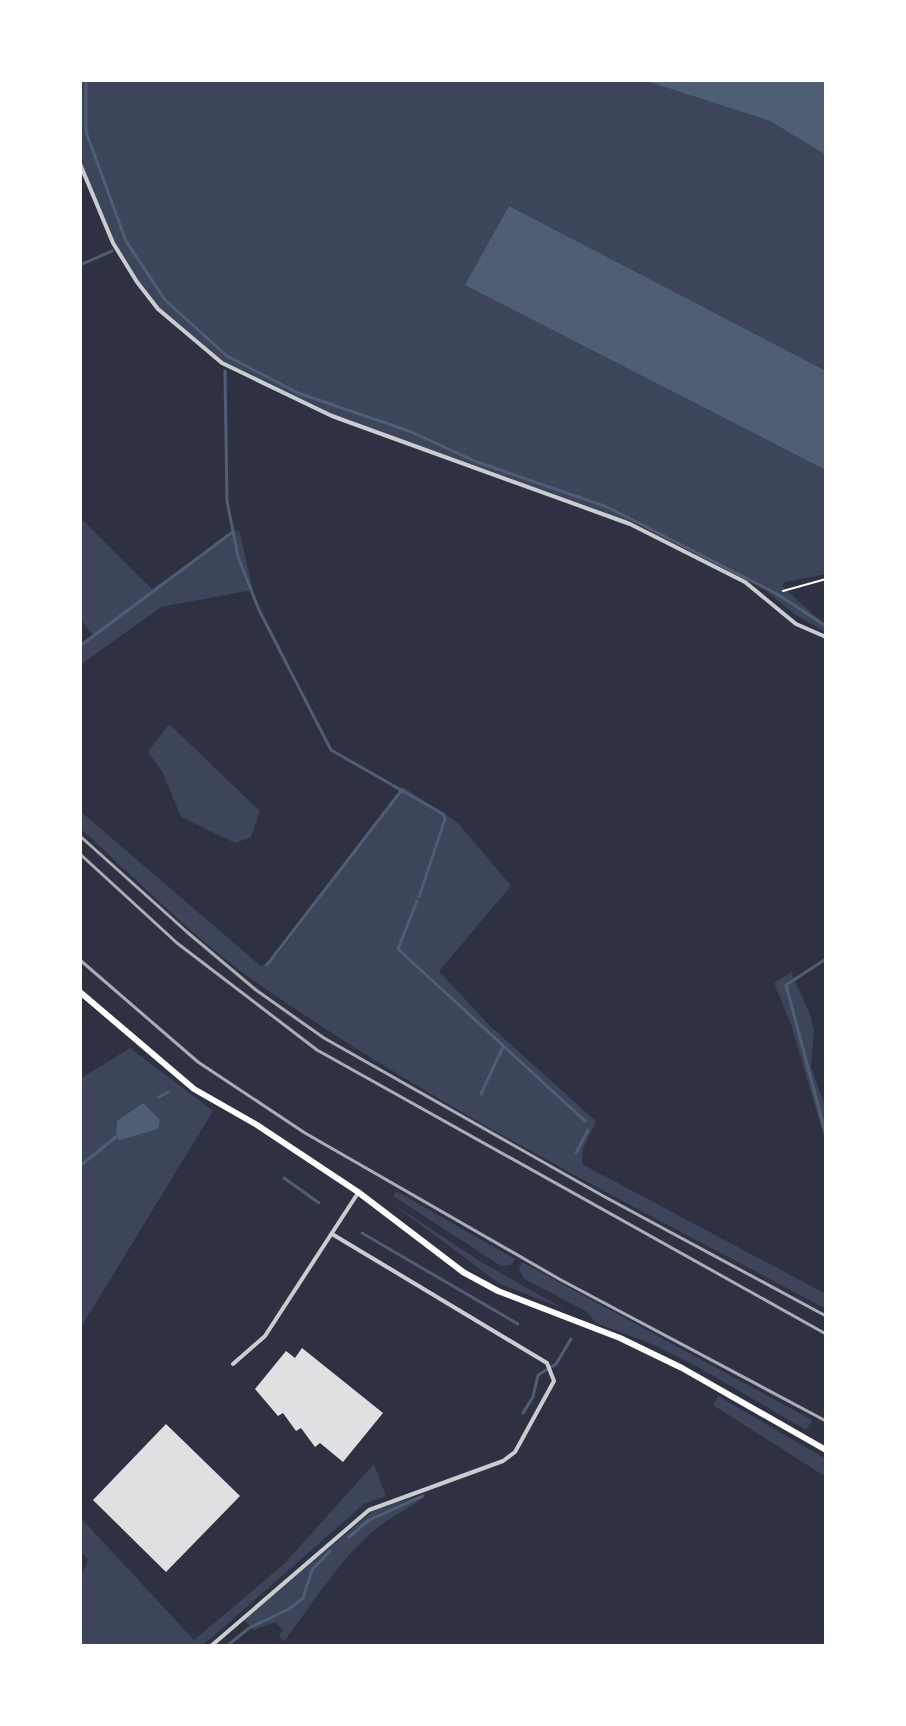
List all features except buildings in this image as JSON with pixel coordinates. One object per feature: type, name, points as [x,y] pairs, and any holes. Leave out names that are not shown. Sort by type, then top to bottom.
[{"type":"main road","points":[[80,992],[194,1089],[257,1125],[358,1192],[463,1272],[498,1291],[647,1350],[826,1450]]},
{"type":"street","points":[[80,164],[113,243],[137,282],[158,309],[222,363],[332,416],[630,524],[745,582],[796,624],[826,637]]},
{"type":"street","points":[[233,1364],[265,1336],[358,1192]]},
{"type":"street","points":[[211,1646],[369,1510],[489,1467],[515,1452],[554,1381],[547,1363],[332,1234]]},
{"type":"path","points":[[783,591],[826,579]]},
{"type":"shaded area","points":[[80,80],[643,80],[770,121],[826,155],[826,574],[785,582],[782,586],[826,626],[826,632],[794,614],[758,584],[625,516],[630,524],[332,416],[222,363],[158,309],[119,254],[80,164]]},
{"type":"shaded area","points":[[643,80],[826,80],[826,155],[770,121]]},
{"type":"shaded area","points":[[509,206],[826,371],[826,470],[465,285]]},
{"type":"shaded area","points":[[80,517],[152,589],[239,530],[253,590],[161,607],[80,665],[80,648],[94,637],[80,618]]},
{"type":"shaded area","points":[[169,724],[260,811],[251,837],[235,843],[181,817],[162,771],[148,752]]},
{"type":"shaded area","points":[[403,787],[457,822],[511,886],[439,971],[489,1025],[596,1121],[583,1149],[582,1164],[826,1294],[826,1309],[540,1156],[330,1032],[215,951],[80,828],[80,811],[261,966],[277,956]]},
{"type":"shaded area","points":[[791,972],[810,1014],[814,1031],[811,1067],[826,1109],[826,1143],[791,1024],[774,983]]},
{"type":"shaded area","points":[[130,1048],[213,1111],[80,1329],[80,1079]]},
{"type":"shaded area","points":[[143,1103],[160,1120],[158,1129],[120,1140],[116,1137],[117,1121]]},
{"type":"shaded area","points":[[396,1191],[515,1259],[511,1265],[501,1266],[393,1196]]},
{"type":"shaded area","points":[[390,1202],[480,1261],[564,1309],[500,1284]]},
{"type":"shaded area","points":[[522,1262],[812,1420],[806,1430],[698,1367],[649,1343],[596,1323],[586,1311],[524,1279],[519,1270]]},
{"type":"shaded area","points":[[718,1396],[826,1459],[826,1477],[713,1405]]},
{"type":"shaded area","points":[[374,1464],[386,1496],[364,1504],[202,1646],[80,1646],[80,1580],[88,1560],[80,1551],[80,1517],[194,1640],[284,1564]]},
{"type":"shaded area","points":[[421,1495],[423,1498],[381,1525],[354,1550],[285,1640],[282,1641],[279,1634],[283,1631],[275,1622],[254,1630],[244,1620],[373,1511]]},
{"type":"waterway","points":[[86,80],[86,132],[126,241],[165,300],[227,356],[298,393],[409,431],[477,462],[607,507],[777,594],[826,626]]},
{"type":"waterway","points":[[80,265],[112,251]]},
{"type":"waterway","points":[[225,371],[227,501],[238,557],[259,610],[331,750],[443,814],[445,819],[419,897]]},
{"type":"waterway","points":[[80,646],[234,531]]},
{"type":"waterway","points":[[267,965],[401,791]]},
{"type":"waterway","points":[[417,901],[398,949],[585,1121]]},
{"type":"waterway","points":[[826,959],[786,985],[826,1135]]},
{"type":"waterway","points":[[481,1094],[503,1047]]},
{"type":"waterway","points":[[159,1097],[168,1092]]},
{"type":"waterway","points":[[576,1153],[588,1130]]},
{"type":"waterway","points":[[80,1166],[116,1137]]},
{"type":"waterway","points":[[284,1178],[319,1203]]},
{"type":"waterway","points":[[362,1233],[518,1324]]},
{"type":"waterway","points":[[523,1413],[533,1397],[538,1375],[556,1364],[571,1339]]},
{"type":"waterway","points":[[349,1537],[369,1520],[423,1496]]},
{"type":"waterway","points":[[227,1646],[249,1628],[289,1609],[303,1598],[312,1570],[330,1551]]},
{"type":"railway","points":[[80,836],[256,990],[324,1038],[605,1197],[826,1316]]},
{"type":"railway","points":[[80,854],[177,943],[317,1050],[826,1334]]},
{"type":"railway","points":[[80,960],[198,1062],[305,1133],[561,1280],[826,1421]]}]
